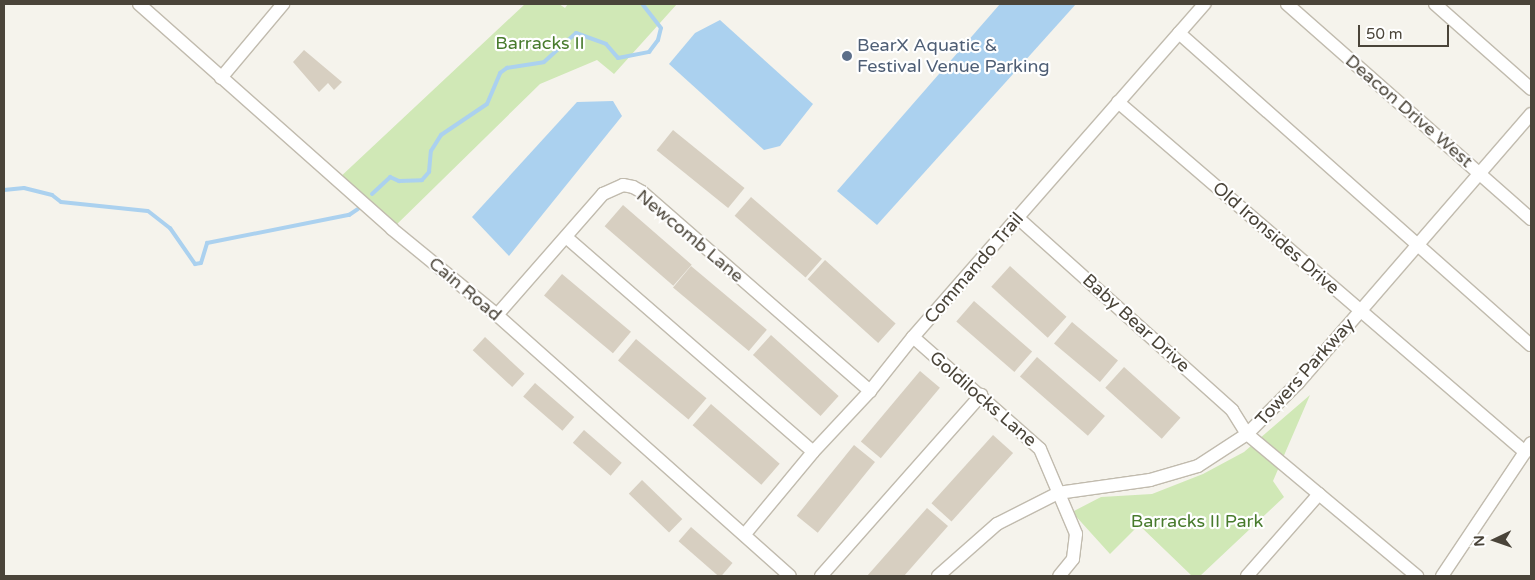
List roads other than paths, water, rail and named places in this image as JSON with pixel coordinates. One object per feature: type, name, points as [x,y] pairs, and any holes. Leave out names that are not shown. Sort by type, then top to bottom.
[{"type":"street","name":"Cain Road","points":[[139,4],[392,229],[498,315],[790,576]]},
{"type":"street","points":[[221,78],[283,4]]},
{"type":"street","name":"Commando Trail","points":[[745,534],[813,452],[870,391],[913,337],[1205,4]]},
{"type":"street","name":"Deacon Drive West","points":[[1287,4],[1531,219]]},
{"type":"street","points":[[1434,4],[1531,89]]},
{"type":"street","points":[[1179,33],[1531,345]]},
{"type":"street","name":"Old Ironsides Drive","points":[[1118,102],[1360,311],[1528,448]]},
{"type":"street","name":"Towers Parkway","points":[[938,576],[998,524],[1058,492],[1150,480],[1198,466],[1247,434],[1298,383],[1360,311],[1419,247],[1531,114]]},
{"type":"street","name":"Newcomb Lane","points":[[498,315],[603,194],[612,188],[623,186],[642,192],[870,391]]},
{"type":"street","name":"Baby Bear Drive","points":[[1018,218],[1232,410],[1247,434],[1417,576]]},
{"type":"street","points":[[566,237],[813,452]]},
{"type":"street","name":"Goldilocks Lane","points":[[913,337],[1040,449],[1076,534],[1077,547],[1073,559],[1059,576]]},
{"type":"street","points":[[820,576],[981,395]]},
{"type":"street","points":[[1442,576],[1528,448]]},
{"type":"street","points":[[1247,576],[1319,494]]},
{"type":"water","points":[[1000,4],[1076,4],[877,225],[837,191]]},
{"type":"water","points":[[720,20],[813,104],[780,146],[764,150],[669,64],[695,33]]},
{"type":"water","points":[[613,101],[622,116],[509,256],[472,217],[577,102]]},
{"type":"waterway","points":[[372,194],[390,177],[399,181],[422,180],[429,172],[431,151],[441,135],[487,104],[500,73],[507,68],[544,62],[576,33],[606,44],[618,58],[649,52],[658,40],[661,28],[642,4]]},
{"type":"waterway","points":[[4,190],[24,188],[52,195],[61,202],[148,211],[170,228],[195,264],[201,263],[207,243],[349,215],[358,209]]},
{"type":"place","name":"BearX Aquatic & Festival Venue Parking","points":[[847,56]]},
{"type":"park label","name":"Barracks II","points":[[540,43]]},
{"type":"park label","name":"Barracks II Park","points":[[1197,521]]}]
